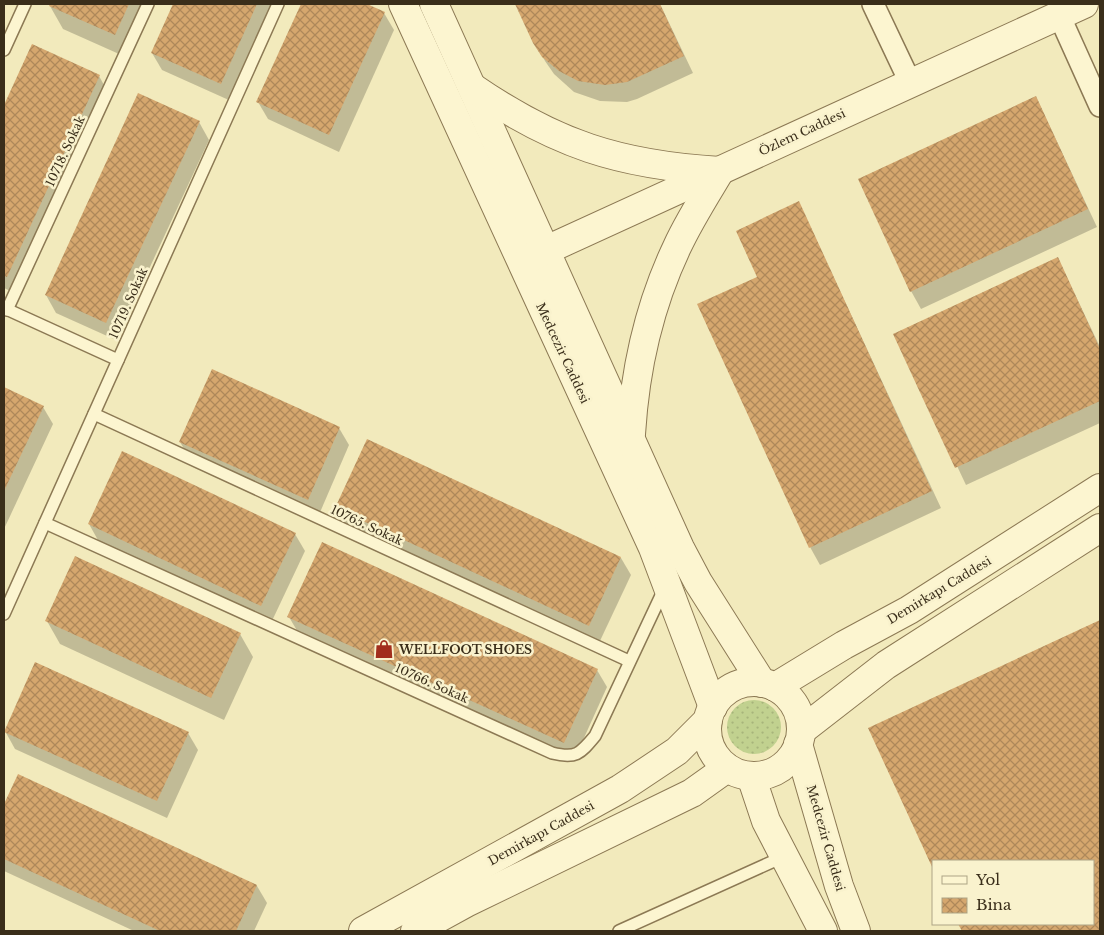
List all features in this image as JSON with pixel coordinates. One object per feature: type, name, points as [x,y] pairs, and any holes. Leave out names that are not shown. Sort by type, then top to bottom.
[{"type":"street","name":"Medcezir Caddesi","points":[[403,4],[533,256],[630,438],[698,582],[768,685]]},
{"type":"street","name":"Medcezir Caddesi","points":[[434,4],[472,87],[533,256],[667,583],[710,713]]},
{"type":"street","points":[[873,4],[910,82]]},
{"type":"street","name":"Özlem Caddesi","points":[[533,256],[1084,4]]},
{"type":"street","points":[[1059,15],[1100,106]]},
{"type":"street","points":[[472,87],[508,112],[549,133],[590,149],[648,164],[720,171],[677,246],[661,283],[639,359],[630,438]]},
{"type":"street","name":"Demirkapı Caddesi","points":[[768,685],[909,610],[1100,488]]},
{"type":"street","points":[[800,737],[886,665],[1100,528]]},
{"type":"street","points":[[415,931],[466,903],[692,793],[739,772],[768,773],[784,764],[793,755],[800,737],[800,717],[786,694],[768,685],[748,682],[734,686],[722,695],[710,713],[707,734],[711,747],[718,759],[739,772],[823,931]]},
{"type":"street","name":"Demirkapı Caddesi","points":[[363,931],[613,793],[677,751],[710,713]]},
{"type":"street","name":"Medcezir Caddesi","points":[[800,737],[839,886],[856,931]]},
{"type":"lane","points":[[4,50],[25,4]]},
{"type":"lane","name":"10718. Sokak","points":[[6,309],[148,4]]},
{"type":"lane","name":"10719. Sokak","points":[[4,614],[278,4]]},
{"type":"lane","points":[[6,309],[118,360]]},
{"type":"lane","name":"10765. Sokak","points":[[94,414],[629,661]]},
{"type":"lane","name":"10766. Sokak","points":[[45,523],[552,753],[568,757],[582,752],[594,736],[667,583]]},
{"type":"lane","points":[[619,931],[785,856]]},
{"type":"green space","points":[[749,700],[759,700],[769,704],[777,712],[781,727],[777,742],[769,750],[759,754],[749,754],[739,750],[731,742],[727,732],[727,722],[731,712],[739,704]]},
{"type":"building","points":[[50,4],[129,4],[115,35],[49,6]]},
{"type":"building","points":[[173,4],[257,4],[221,84],[151,53]]},
{"type":"building","points":[[301,4],[367,4],[385,12],[329,135],[256,102]]},
{"type":"building","points":[[515,4],[660,4],[684,56],[627,82],[605,85],[578,81],[559,71],[542,57],[533,43]]},
{"type":"building","points":[[32,44],[100,75],[7,277],[4,276],[4,105]]},
{"type":"building","points":[[138,93],[200,121],[106,323],[45,295]]},
{"type":"building","points":[[1036,96],[1088,209],[910,292],[858,179]]},
{"type":"building","points":[[799,201],[932,491],[809,548],[697,304],[757,277],[736,231]]},
{"type":"building","points":[[1058,257],[1100,349],[1100,401],[955,468],[893,334]]},
{"type":"building","points":[[212,369],[340,427],[308,500],[179,442]]},
{"type":"building","points":[[4,387],[44,406],[4,491]]},
{"type":"building","points":[[367,439],[621,557],[589,626],[335,508]]},
{"type":"building","points":[[122,451],[296,533],[261,606],[88,524]]},
{"type":"building","points":[[322,542],[598,669],[564,743],[287,617]]},
{"type":"building","points":[[75,556],[241,633],[211,698],[45,621]]},
{"type":"building","points":[[1100,620],[1100,931],[962,931],[959,925],[1094,925],[1094,860],[932,860],[932,867],[868,728]]},
{"type":"building","points":[[35,662],[189,732],[157,801],[4,732]]},
{"type":"building","points":[[18,774],[257,885],[236,931],[160,931],[4,859],[4,804]]},
{"type":"place","name":"WELLFOOT SHOES","points":[[384,649]]}]
